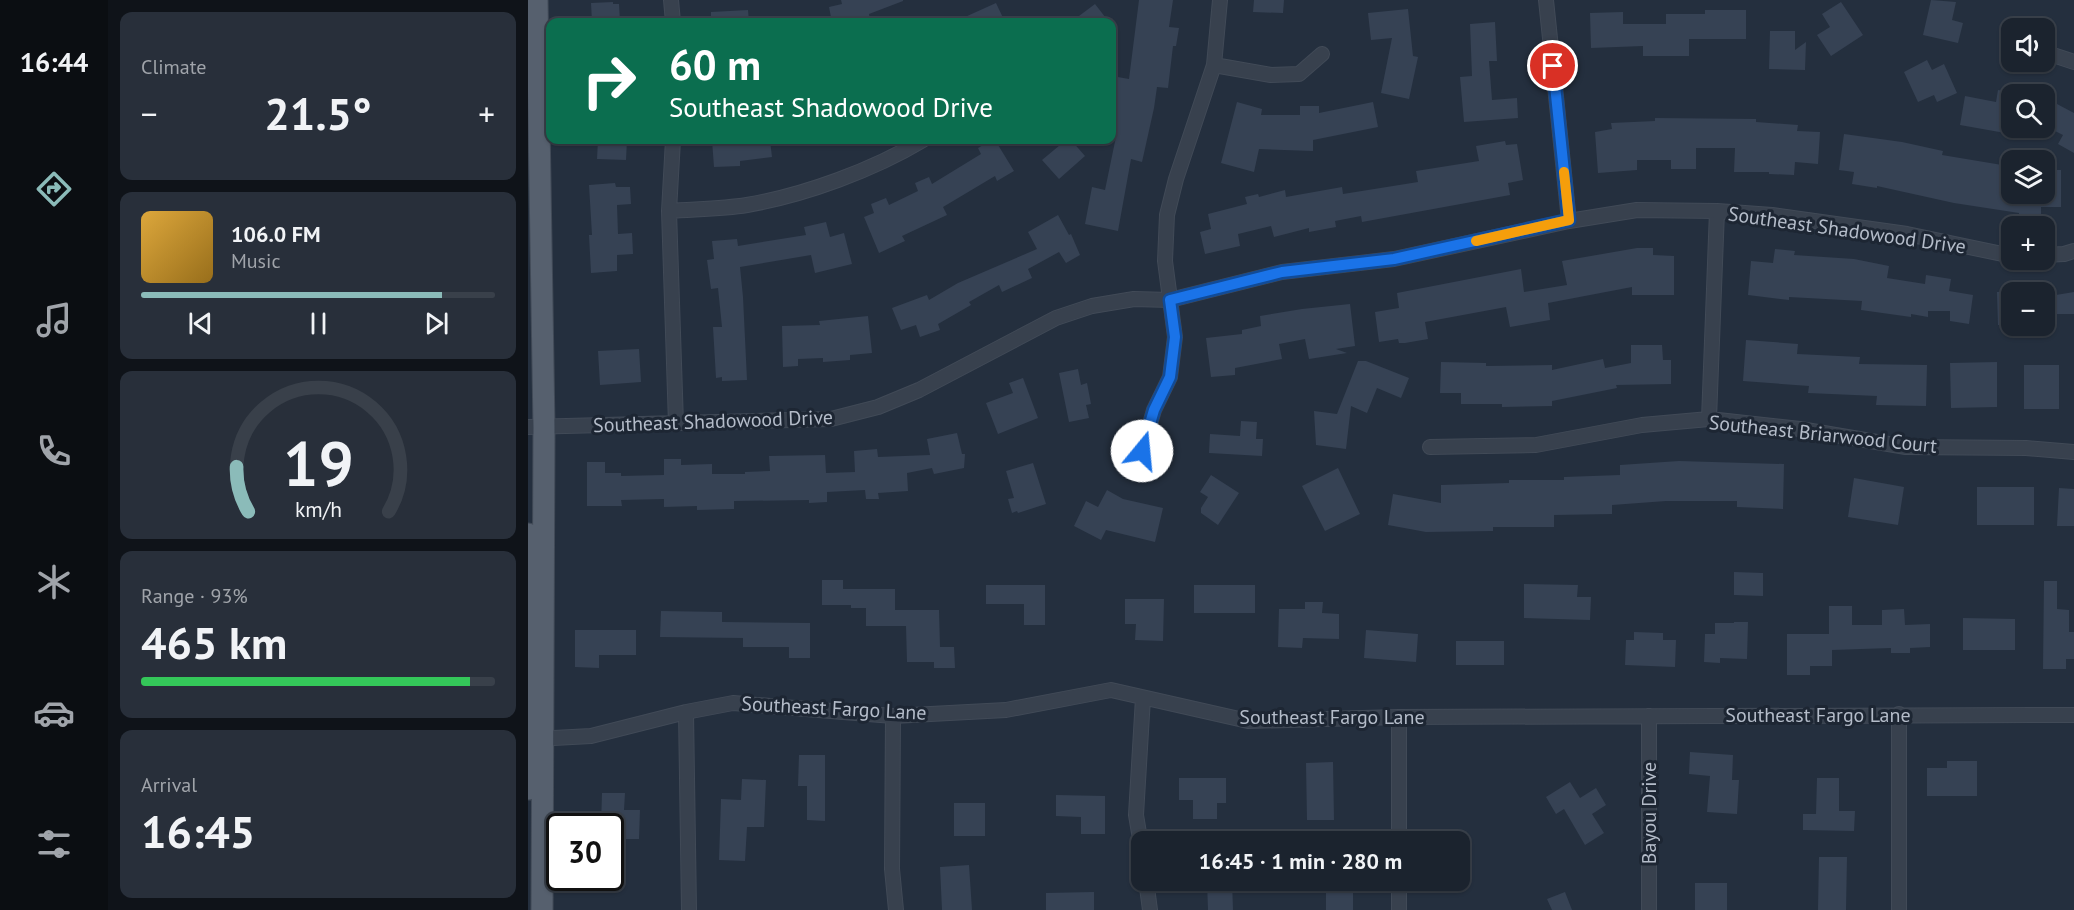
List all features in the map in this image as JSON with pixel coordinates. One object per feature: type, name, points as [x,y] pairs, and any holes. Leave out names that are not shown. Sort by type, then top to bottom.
[{"type":"main road","points":[[528,789],[533,739],[537,0]]},
{"type":"main road","points":[[528,534],[533,739],[542,910]]},
{"type":"street","points":[[671,0],[673,18]]},
{"type":"street","points":[[1142,451],[1154,410],[1170,377],[1175,337],[1165,261],[1167,215],[1176,179],[1214,65],[1220,0]]},
{"type":"street","points":[[1546,0],[1569,220]]},
{"type":"street","points":[[1214,65],[1271,75],[1299,74],[1322,54]]},
{"type":"street","points":[[2055,56],[2074,62]]},
{"type":"street","points":[[673,144],[669,211],[676,424]]},
{"type":"street","points":[[669,211],[745,205],[797,195],[898,155],[916,144]]},
{"type":"street","name":"Southeast Shadowood Drive","points":[[536,427],[831,419],[878,407],[919,390],[1056,318],[1092,306],[1134,299],[1170,300],[1282,272],[1394,259],[1569,220],[1637,210],[1717,211],[1772,215],[1907,234],[2001,254]]},
{"type":"street","points":[[1709,419],[1717,211]]},
{"type":"street","points":[[2055,255],[2064,255],[2074,251]]},
{"type":"street","name":"Southeast Briarwood Court","points":[[1430,447],[1536,445],[1642,425],[1709,419],[1800,429],[1906,447],[2026,448],[2074,452]]},
{"type":"street","name":"Southeast Fargo Lane","points":[[533,739],[591,736],[686,712],[733,703],[894,716],[1006,710],[1111,690],[1248,721],[1399,717],[2074,715]]},
{"type":"street","points":[[1139,831],[1136,814],[1143,698]]},
{"type":"street","points":[[686,712],[688,910]]},
{"type":"street","points":[[1899,714],[1899,910]]},
{"type":"street","points":[[894,716],[892,869],[896,910]]},
{"type":"street","name":"Bayou Drive","points":[[1649,716],[1649,910]]},
{"type":"street","points":[[1399,717],[1399,831]]},
{"type":"street","points":[[1147,891],[1150,910]]},
{"type":"street","points":[[1399,891],[1399,910]]},
{"type":"building","points":[[841,0],[903,0],[869,14],[870,18],[831,18],[829,7],[842,4]]},
{"type":"building","points":[[1139,0],[1173,0],[1169,27],[1179,28],[1176,46],[1173,46],[1168,88],[1157,87],[1142,162],[1131,159],[1118,231],[1085,224],[1092,187],[1105,190],[1116,144],[1118,127],[1116,129],[1116,77],[1129,79]]},
{"type":"building","points":[[1254,0],[1284,0],[1283,13],[1253,12]]},
{"type":"building","points":[[1931,0],[1956,2],[1952,20],[1963,23],[1958,43],[1923,35]]},
{"type":"building","points":[[1841,2],[1863,35],[1831,56],[1817,35],[1830,27],[1822,14]]},
{"type":"building","points":[[591,3],[619,4],[620,18],[592,18]]},
{"type":"building","points":[[996,3],[1003,18],[963,18]]},
{"type":"building","points":[[1095,4],[1106,18],[1076,18]]},
{"type":"building","points":[[1408,9],[1413,56],[1418,57],[1409,99],[1381,93],[1392,38],[1371,40],[1368,13]]},
{"type":"building","points":[[748,10],[749,18],[711,18],[711,12]]},
{"type":"building","points":[[1705,10],[1746,10],[1746,39],[1689,39],[1689,56],[1643,56],[1643,46],[1591,48],[1590,13],[1623,12],[1623,24],[1666,24],[1666,14],[1705,14]]},
{"type":"building","points":[[1495,22],[1497,61],[1489,61],[1492,100],[1517,98],[1518,118],[1464,122],[1460,77],[1472,76],[1470,24]]},
{"type":"building","points":[[1770,31],[1795,31],[1795,50],[1806,42],[1805,70],[1769,69]]},
{"type":"building","points":[[1927,60],[1932,70],[1944,64],[1957,93],[1937,102],[1934,95],[1918,102],[1904,72]]},
{"type":"building","points":[[1998,90],[2001,91],[2001,132],[1960,125],[1965,96],[1996,102]]},
{"type":"building","points":[[1237,102],[1262,109],[1261,115],[1300,115],[1300,106],[1319,106],[1319,113],[1373,102],[1378,127],[1313,140],[1313,151],[1259,149],[1254,172],[1221,163]]},
{"type":"building","points":[[2057,104],[2074,113],[2074,153],[2058,144],[2063,135],[2055,131]]},
{"type":"building","points":[[1655,118],[1756,119],[1756,122],[1798,125],[1797,131],[1820,132],[1818,164],[1795,162],[1794,175],[1734,172],[1735,148],[1696,148],[1696,169],[1671,169],[1671,160],[1637,160],[1637,170],[1598,173],[1595,132],[1612,129],[1611,123],[1655,121]]},
{"type":"building","points":[[1844,134],[1902,142],[1943,151],[1942,155],[2001,165],[2001,204],[2055,204],[2055,170],[2061,170],[2061,207],[2041,207],[2041,215],[2019,215],[2019,213],[1954,203],[1877,186],[1877,188],[1852,184],[1854,172],[1839,170]]},
{"type":"building","points":[[1505,141],[1506,145],[1517,144],[1523,180],[1508,183],[1510,195],[1362,222],[1361,216],[1335,221],[1336,227],[1309,232],[1309,228],[1274,237],[1271,226],[1238,234],[1240,246],[1205,254],[1200,232],[1211,229],[1208,214],[1247,204],[1245,197],[1258,194],[1259,197],[1285,190],[1286,197],[1342,187],[1343,194],[1418,182],[1416,171],[1479,161],[1476,146]]},
{"type":"building","points":[[598,144],[627,144],[626,160],[597,159]]},
{"type":"building","points":[[712,144],[770,144],[772,157],[740,161],[740,166],[714,167]]},
{"type":"building","points":[[985,144],[997,144],[1014,171],[997,181],[995,176],[943,207],[947,215],[902,236],[905,241],[879,253],[864,217],[874,213],[871,204],[886,198],[889,205],[918,191],[915,183],[929,177],[932,184],[981,154],[978,148]]},
{"type":"building","points":[[1061,144],[1074,144],[1085,156],[1059,179],[1042,160]]},
{"type":"building","points":[[615,183],[616,187],[630,187],[631,204],[617,205],[618,234],[632,233],[633,254],[617,255],[617,271],[591,273],[589,235],[592,235],[589,185]]},
{"type":"building","points":[[1058,215],[1069,235],[1071,234],[1080,255],[1066,263],[1059,252],[1028,269],[1032,278],[1002,292],[999,285],[969,302],[971,305],[938,324],[940,330],[920,337],[916,325],[901,330],[892,308],[927,295],[929,300],[958,283],[1037,249],[1028,232]]},
{"type":"building","points":[[826,222],[830,237],[844,233],[852,264],[815,273],[811,255],[740,267],[747,380],[722,381],[722,377],[716,378],[713,327],[722,327],[718,288],[711,289],[707,260],[714,259],[712,241],[737,239],[738,246],[806,235],[804,227]]},
{"type":"building","points":[[1637,248],[1653,248],[1653,255],[1674,256],[1674,295],[1632,295],[1632,287],[1548,303],[1550,320],[1510,327],[1506,307],[1425,322],[1428,339],[1405,343],[1399,343],[1398,339],[1379,342],[1375,312],[1399,308],[1397,293],[1521,269],[1524,292],[1567,285],[1562,261]]},
{"type":"building","points":[[1775,249],[1795,251],[1794,255],[1854,259],[1889,266],[1887,278],[1925,284],[1926,275],[1951,279],[1949,291],[1973,295],[1969,324],[1950,321],[1950,311],[1928,311],[1928,317],[1911,314],[1911,317],[1861,310],[1862,301],[1789,297],[1789,300],[1748,295],[1751,261],[1773,263]]},
{"type":"building","points":[[1997,292],[2001,292],[2001,325],[1998,325]]},
{"type":"building","points":[[2074,292],[2074,314],[2055,314],[2055,295]]},
{"type":"building","points":[[1350,304],[1355,346],[1336,349],[1347,353],[1309,359],[1305,339],[1279,344],[1282,359],[1235,368],[1235,375],[1211,377],[1206,338],[1242,334],[1242,330],[1261,326],[1260,316]]},
{"type":"building","points":[[868,316],[872,353],[850,355],[850,360],[823,362],[823,358],[798,359],[798,366],[783,367],[782,326],[820,325],[819,321]]},
{"type":"building","points":[[1746,340],[1798,344],[1797,354],[1860,357],[1859,364],[1927,365],[1926,406],[1876,405],[1877,396],[1808,393],[1809,386],[1743,381]]},
{"type":"building","points":[[1631,345],[1662,345],[1663,360],[1671,360],[1671,384],[1616,385],[1617,388],[1552,401],[1552,406],[1502,407],[1502,404],[1461,404],[1461,393],[1440,393],[1441,362],[1486,363],[1486,366],[1552,365],[1552,370],[1603,359],[1605,368],[1631,363]]},
{"type":"building","points":[[639,349],[641,382],[600,385],[598,351]]},
{"type":"building","points":[[1358,361],[1366,361],[1409,378],[1401,398],[1377,388],[1367,413],[1351,406],[1346,449],[1316,445],[1314,411],[1337,414]]},
{"type":"building","points":[[1997,362],[1997,407],[1951,408],[1950,363]]},
{"type":"building","points":[[2024,365],[2059,365],[2059,409],[2024,409]]},
{"type":"building","points":[[1078,369],[1081,385],[1087,383],[1091,404],[1086,405],[1089,418],[1069,422],[1059,373]]},
{"type":"building","points":[[1023,378],[1038,418],[998,434],[986,403],[1013,393],[1009,383]]},
{"type":"building","points":[[1241,421],[1257,422],[1256,439],[1263,439],[1262,456],[1209,453],[1210,434],[1240,436]]},
{"type":"building","points":[[957,433],[962,454],[965,454],[964,468],[934,474],[932,468],[907,473],[908,491],[878,493],[879,499],[866,499],[865,490],[827,492],[827,502],[809,503],[809,500],[734,501],[734,509],[697,510],[697,506],[664,507],[664,499],[621,500],[622,506],[587,506],[587,462],[605,462],[605,473],[621,473],[621,476],[664,475],[664,459],[681,459],[681,465],[712,464],[712,474],[745,474],[745,472],[770,471],[769,456],[825,455],[826,473],[855,472],[854,451],[877,449],[878,457],[930,455],[927,439]]},
{"type":"building","points":[[1679,461],[1784,464],[1783,509],[1737,507],[1737,501],[1666,501],[1612,505],[1612,514],[1554,515],[1554,527],[1493,527],[1493,531],[1426,532],[1388,525],[1393,494],[1441,503],[1441,485],[1509,483],[1509,480],[1564,480],[1564,477],[1620,475],[1620,465]]},
{"type":"building","points":[[1033,463],[1046,504],[1012,513],[1008,499],[1014,498],[1006,471]]},
{"type":"building","points":[[1338,468],[1360,514],[1325,531],[1302,486]]},
{"type":"building","points":[[1211,475],[1239,493],[1218,525],[1201,513],[1201,508],[1208,497],[1200,492]]},
{"type":"building","points":[[1854,478],[1904,487],[1898,525],[1848,517]]},
{"type":"building","points":[[1977,487],[2034,487],[2034,525],[1977,525]]},
{"type":"building","points":[[2059,488],[2074,489],[2074,526],[2057,526]]},
{"type":"building","points":[[1107,490],[1123,499],[1163,508],[1155,542],[1106,530],[1101,540],[1074,526],[1086,501],[1098,507]]},
{"type":"building","points":[[1734,572],[1763,573],[1763,596],[1734,595]]},
{"type":"building","points":[[822,580],[843,580],[843,589],[895,589],[895,610],[939,610],[940,647],[954,647],[955,668],[934,668],[934,662],[907,662],[906,626],[866,626],[866,608],[851,608],[851,605],[822,605]]},
{"type":"building","points":[[2044,581],[2057,581],[2057,609],[2069,610],[2069,632],[2074,632],[2074,659],[2066,659],[2066,669],[2043,669]]},
{"type":"building","points":[[1524,584],[1578,585],[1577,597],[1591,597],[1590,620],[1524,618]]},
{"type":"building","points":[[986,585],[1045,585],[1045,625],[1024,625],[1024,604],[986,604]]},
{"type":"building","points":[[1194,585],[1255,585],[1255,613],[1194,613]]},
{"type":"building","points":[[1125,599],[1164,599],[1163,641],[1135,640],[1136,624],[1125,624]]},
{"type":"building","points":[[1305,602],[1323,602],[1322,613],[1339,614],[1339,639],[1303,638],[1302,648],[1278,647],[1279,609],[1305,609]]},
{"type":"building","points":[[1829,606],[1852,606],[1852,625],[1882,625],[1882,610],[1904,609],[1905,625],[1930,624],[1930,647],[1910,648],[1910,653],[1891,653],[1891,648],[1832,650],[1832,666],[1810,666],[1810,675],[1787,675],[1787,634],[1829,634]]},
{"type":"building","points":[[661,611],[722,612],[722,622],[810,623],[810,658],[789,658],[789,647],[743,647],[743,638],[660,637]]},
{"type":"building","points":[[1963,618],[2015,619],[2015,650],[1963,650]]},
{"type":"building","points":[[1748,622],[1747,659],[1720,658],[1720,663],[1704,662],[1705,634],[1715,634],[1715,623]]},
{"type":"building","points":[[575,630],[636,630],[636,655],[599,655],[599,668],[575,667]]},
{"type":"building","points":[[1366,630],[1418,634],[1416,662],[1364,658]]},
{"type":"building","points":[[1634,632],[1663,633],[1663,640],[1676,640],[1675,667],[1625,665],[1626,640],[1634,640]]},
{"type":"building","points":[[1456,641],[1504,641],[1504,665],[1456,665]]},
{"type":"building","points":[[1690,752],[1733,755],[1732,780],[1739,780],[1737,814],[1707,812],[1710,776],[1689,774]]},
{"type":"building","points":[[799,755],[825,755],[825,821],[807,820],[807,786],[798,786]]},
{"type":"building","points":[[1947,761],[1977,761],[1977,796],[1927,796],[1927,768],[1947,768]]},
{"type":"building","points":[[1333,762],[1334,820],[1307,820],[1306,763]]},
{"type":"building","points":[[1179,778],[1226,778],[1226,803],[1217,803],[1217,819],[1193,819],[1193,800],[1179,800]]},
{"type":"building","points":[[1817,778],[1839,778],[1839,811],[1855,811],[1854,831],[1803,830],[1803,814],[1816,814]]},
{"type":"building","points":[[742,779],[766,780],[764,827],[747,827],[745,861],[719,860],[721,799],[741,800]]},
{"type":"building","points":[[1570,782],[1580,798],[1596,788],[1606,805],[1592,814],[1604,833],[1585,845],[1564,809],[1556,814],[1546,797]]},
{"type":"building","points":[[602,793],[625,793],[624,810],[640,810],[639,839],[624,839],[624,813],[601,813]]},
{"type":"building","points":[[1056,795],[1105,796],[1105,834],[1081,834],[1081,817],[1056,816]]},
{"type":"building","points":[[954,803],[985,803],[985,836],[954,836]]},
{"type":"building","points":[[1819,857],[1847,857],[1846,910],[1818,910]]},
{"type":"building","points":[[969,865],[972,910],[942,910],[940,867]]},
{"type":"building","points":[[1695,883],[1727,883],[1727,910],[1695,910]]},
{"type":"building","points":[[1207,891],[1232,891],[1233,910],[1208,910]]},
{"type":"building","points":[[1326,891],[1353,891],[1353,910],[1326,910]]},
{"type":"building","points":[[1094,892],[1094,910],[1046,910],[1046,893]]},
{"type":"building","points":[[1565,892],[1572,910],[1552,910],[1547,899]]},
{"type":"slow traffic","points":[[1476,241],[1569,220],[1564,172]]},
{"type":"route","points":[[1142,451],[1154,410],[1170,377],[1175,337],[1170,300],[1282,272],[1394,259],[1569,220],[1553,66]]}]
